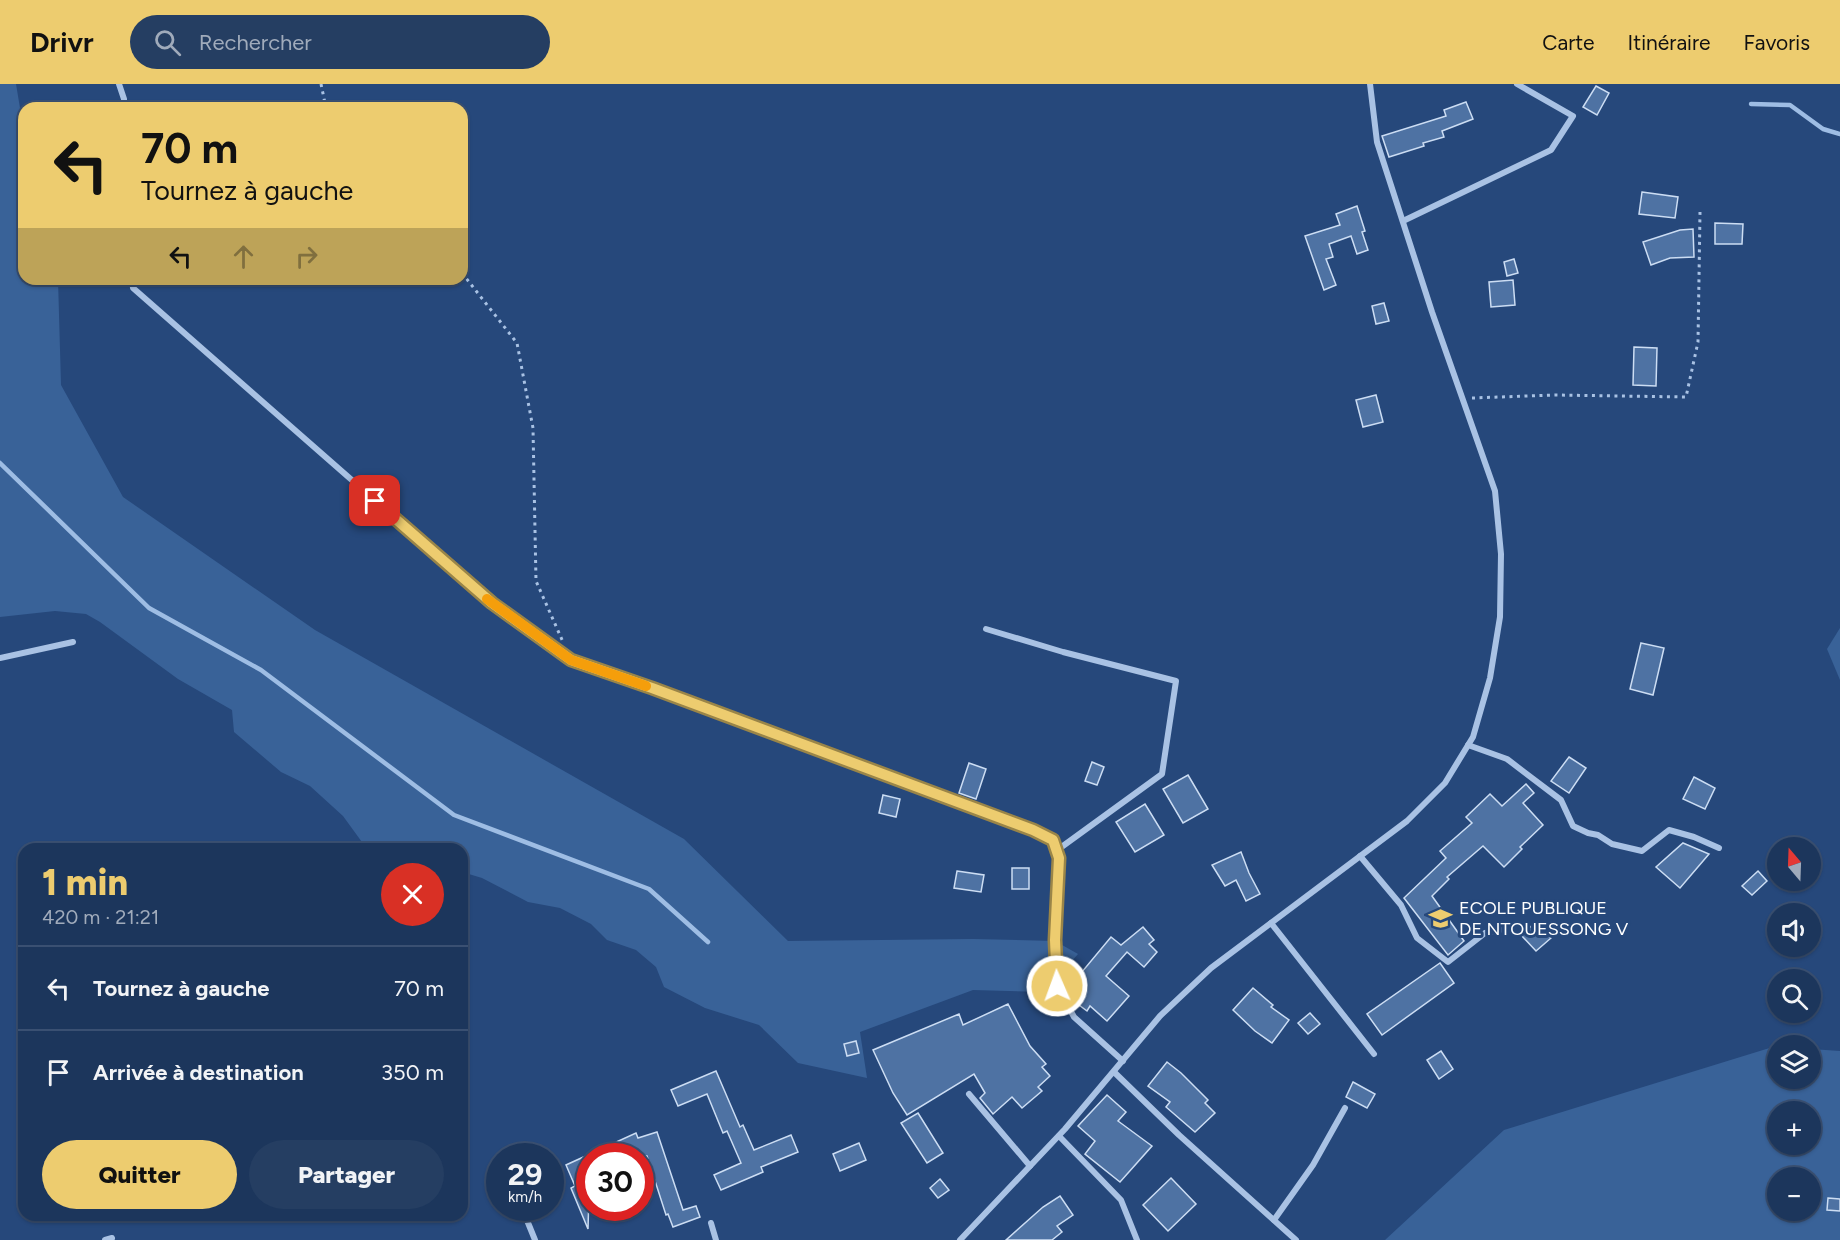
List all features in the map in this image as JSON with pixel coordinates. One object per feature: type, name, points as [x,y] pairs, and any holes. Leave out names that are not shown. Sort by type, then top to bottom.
[{"type":"street","points":[[119,84],[123,102]]},
{"type":"street","points":[[960,1240],[1059,1136],[1160,1016],[1211,968],[1407,821],[1444,783],[1473,737],[1491,678],[1500,617],[1501,554],[1495,491],[1377,142],[1370,84]]},
{"type":"street","points":[[1403,221],[1551,150],[1573,116],[1517,84]]},
{"type":"street","points":[[133,285],[133,288],[492,603],[571,660],[1033,830],[1053,840],[1059,858],[1055,940],[1057,986],[1074,1017],[1123,1061]]},
{"type":"street","points":[[986,629],[1176,681],[1162,774],[1056,851]]},
{"type":"street","points":[[0,658],[73,642]]},
{"type":"street","points":[[1468,745],[1507,759],[1562,800],[1573,826],[1598,835],[1612,844],[1642,851],[1669,830],[1694,837],[1719,848]]},
{"type":"street","points":[[1360,856],[1401,905],[1417,938],[1448,963],[1485,933],[1508,928]]},
{"type":"street","points":[[1271,923],[1374,1054]]},
{"type":"street","points":[[1114,1072],[1179,1135],[1296,1240]]},
{"type":"street","points":[[969,1094],[1030,1166]]},
{"type":"street","points":[[1274,1220],[1313,1165],[1345,1108]]},
{"type":"street","points":[[1059,1136],[1121,1200],[1137,1240]]},
{"type":"street","points":[[527,1221],[535,1240]]},
{"type":"street","points":[[711,1223],[716,1240]]},
{"type":"path","points":[[321,84],[326,102]]},
{"type":"path","points":[[1463,399],[1555,395],[1686,397],[1698,342],[1700,212]]},
{"type":"path","points":[[468,281],[517,343],[533,428],[536,581],[571,660]]},
{"type":"shaded area","points":[[0,84],[16,84],[19,102],[18,285],[58,285],[61,385],[123,497],[315,630],[684,839],[788,941],[973,939],[1055,941],[1078,954],[1045,992],[973,990],[860,1032],[867,1078],[798,1063],[759,1025],[705,1008],[664,987],[656,967],[636,950],[607,940],[591,924],[560,908],[528,902],[482,878],[468,874],[468,843],[363,843],[343,816],[310,786],[281,772],[234,732],[232,710],[178,679],[86,614],[55,611],[0,617]]},
{"type":"shaded area","points":[[1840,628],[1840,680],[1827,649]]},
{"type":"shaded area","points":[[1767,1049],[1767,1089],[1821,1089],[1821,1050],[1840,1051],[1840,1240],[1385,1240],[1504,1130]]},
{"type":"building","points":[[1596,86],[1609,93],[1597,115],[1583,107]]},
{"type":"building","points":[[1466,102],[1473,119],[1442,131],[1444,137],[1389,157],[1382,136],[1446,116],[1444,110]]},
{"type":"building","points":[[1642,192],[1678,197],[1675,218],[1639,214]]},
{"type":"building","points":[[1357,206],[1368,250],[1357,254],[1351,236],[1329,244],[1333,257],[1326,259],[1336,285],[1324,290],[1305,236],[1340,225],[1336,214]]},
{"type":"building","points":[[1715,223],[1743,224],[1742,244],[1715,244]]},
{"type":"building","points":[[1693,229],[1694,257],[1670,258],[1651,265],[1643,242],[1680,230]]},
{"type":"building","points":[[1514,259],[1518,273],[1507,276],[1504,262]]},
{"type":"building","points":[[1513,280],[1515,305],[1491,307],[1489,282]]},
{"type":"building","points":[[1384,303],[1389,321],[1376,324],[1372,306]]},
{"type":"building","points":[[1634,347],[1657,348],[1656,386],[1633,385]]},
{"type":"building","points":[[1376,395],[1383,422],[1363,427],[1356,400]]},
{"type":"building","points":[[1641,643],[1664,648],[1653,695],[1630,689]]},
{"type":"building","points":[[1569,757],[1586,768],[1569,793],[1551,781]]},
{"type":"building","points":[[1092,762],[1104,767],[1097,785],[1085,781]]},
{"type":"building","points":[[969,763],[986,769],[976,799],[959,793]]},
{"type":"building","points":[[1188,775],[1208,809],[1183,823],[1163,789]]},
{"type":"building","points":[[1694,777],[1715,788],[1705,809],[1683,799]]},
{"type":"building","points":[[1526,784],[1534,793],[1523,803],[1543,825],[1520,847],[1522,849],[1504,867],[1483,846],[1447,877],[1449,879],[1432,896],[1464,941],[1448,955],[1404,898],[1446,858],[1440,851],[1472,823],[1466,817],[1490,794],[1502,806]]},
{"type":"building","points":[[883,795],[900,799],[896,817],[879,813]]},
{"type":"building","points":[[1145,804],[1164,835],[1135,852],[1116,822]]},
{"type":"building","points":[[1683,843],[1709,854],[1680,888],[1656,867]]},
{"type":"building","points":[[1241,852],[1260,894],[1246,901],[1236,880],[1225,886],[1212,865]]},
{"type":"building","points":[[1012,868],[1029,868],[1029,889],[1012,889]]},
{"type":"building","points":[[957,871],[984,875],[981,892],[954,888]]},
{"type":"building","points":[[1758,871],[1767,881],[1752,895],[1742,886]]},
{"type":"building","points":[[1536,922],[1551,938],[1536,951],[1521,935]]},
{"type":"building","points":[[1143,927],[1154,940],[1149,944],[1157,952],[1144,967],[1127,952],[1106,976],[1129,996],[1107,1021],[1090,1006],[1087,1011],[1071,999],[1083,984],[1076,979],[1111,937],[1121,945]]},
{"type":"building","points":[[1440,963],[1454,983],[1382,1035],[1367,1014]]},
{"type":"building","points":[[1253,988],[1273,1005],[1271,1007],[1289,1020],[1272,1043],[1255,1031],[1233,1010]]},
{"type":"building","points":[[1008,1004],[1030,1046],[1046,1064],[1042,1067],[1050,1076],[1038,1087],[1042,1091],[1022,1108],[1012,1097],[993,1114],[980,1098],[985,1093],[974,1074],[907,1115],[893,1093],[873,1050],[959,1014],[963,1025]]},
{"type":"building","points":[[1310,1013],[1320,1024],[1308,1034],[1298,1023]]},
{"type":"building","points":[[856,1041],[859,1053],[847,1056],[844,1044]]},
{"type":"building","points":[[1441,1051],[1453,1069],[1439,1079],[1427,1060]]},
{"type":"building","points":[[1167,1062],[1208,1100],[1205,1103],[1215,1113],[1195,1132],[1166,1107],[1170,1102],[1148,1086]]},
{"type":"building","points":[[716,1071],[740,1127],[743,1125],[754,1150],[791,1135],[798,1152],[761,1167],[763,1172],[721,1190],[714,1175],[741,1163],[727,1131],[723,1133],[707,1094],[678,1106],[671,1090]]},
{"type":"building","points":[[1353,1082],[1375,1094],[1367,1108],[1346,1097]]},
{"type":"building","points":[[1107,1095],[1126,1112],[1118,1121],[1152,1146],[1120,1182],[1085,1154],[1095,1141],[1078,1126]]},
{"type":"building","points":[[918,1113],[943,1153],[927,1163],[901,1123]]},
{"type":"building","points":[[657,1132],[683,1210],[696,1206],[700,1217],[673,1227],[668,1214],[666,1215],[654,1178],[654,1143],[614,1143],[636,1133],[638,1138]]},
{"type":"building","points":[[859,1143],[866,1160],[840,1171],[833,1154]]},
{"type":"building","points":[[576,1160],[576,1200],[571,1188],[575,1186],[566,1165]]},
{"type":"building","points":[[1171,1178],[1196,1204],[1168,1231],[1143,1205]]},
{"type":"building","points":[[940,1179],[949,1190],[938,1198],[930,1188]]},
{"type":"building","points":[[1060,1196],[1073,1215],[1057,1226],[1062,1232],[1052,1240],[1006,1240],[1043,1207]]},
{"type":"building","points":[[1828,1198],[1840,1199],[1840,1211],[1827,1210]]},
{"type":"waterway","points":[[1751,104],[1790,105],[1823,129],[1840,134]]},
{"type":"waterway","points":[[0,463],[149,608],[261,670],[454,815],[649,889],[708,942]]},
{"type":"slow traffic","points":[[487,599],[571,660],[646,686]]},
{"type":"place","name":"ECOLE PUBLIQUE DE NTOUESSONG V","points":[[1441,918]]},
{"type":"route","points":[[375,501],[492,603],[571,660],[1033,830],[1053,840],[1059,858],[1055,940],[1057,986]]}]
